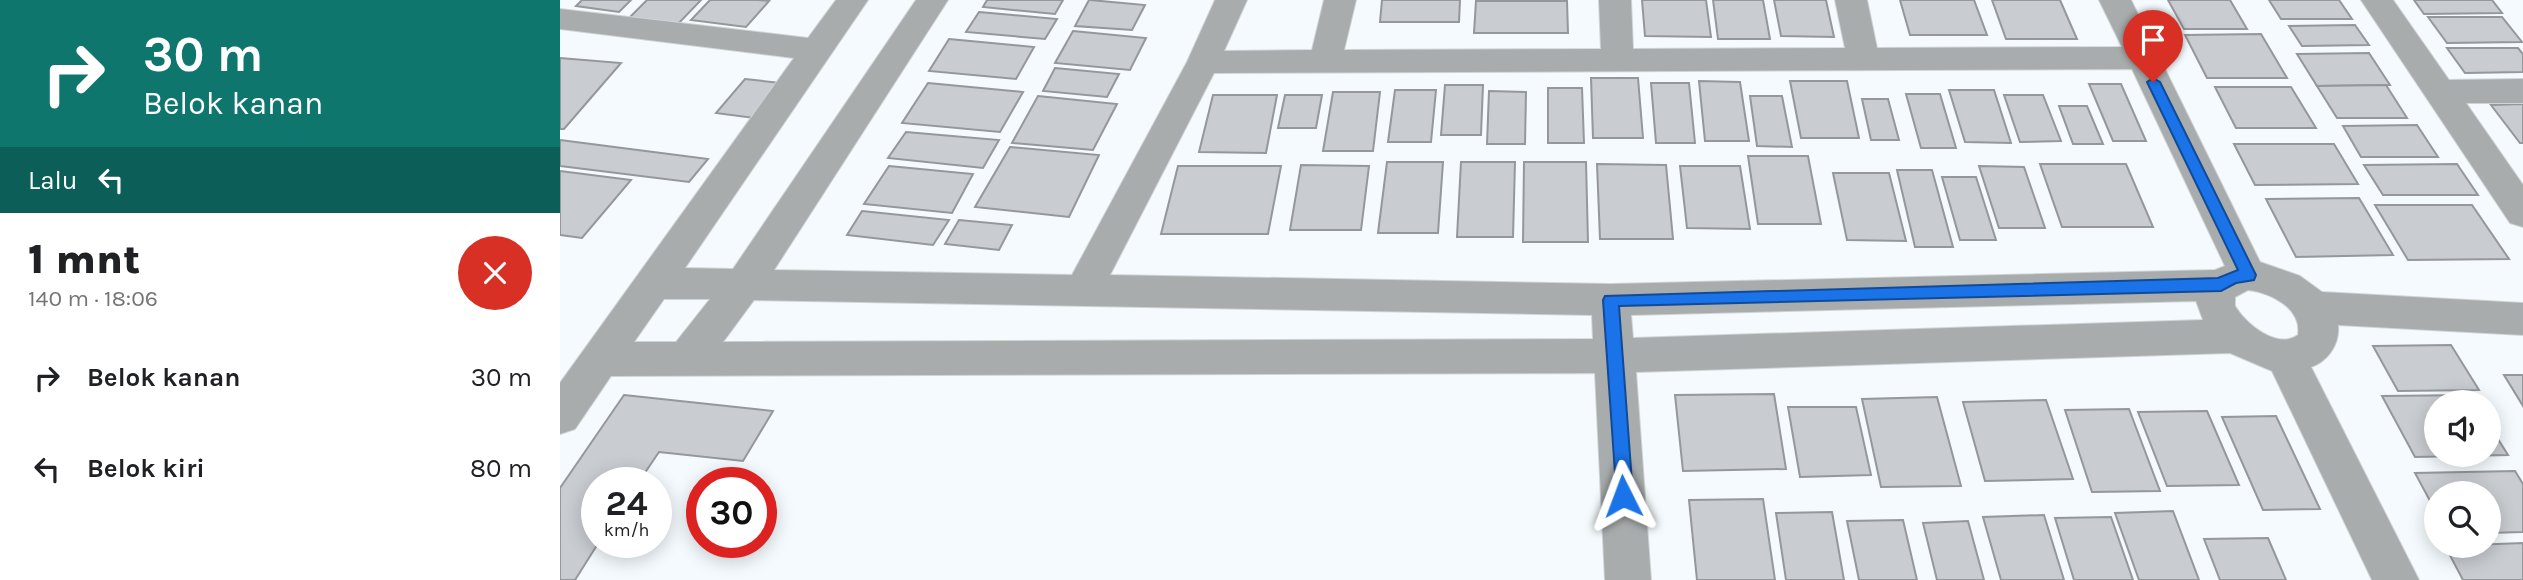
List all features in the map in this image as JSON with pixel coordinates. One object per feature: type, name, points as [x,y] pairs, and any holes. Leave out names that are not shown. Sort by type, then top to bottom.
[{"type":"street","points":[[560,416],[603,359],[814,50],[852,0]]},
{"type":"street","points":[[688,357],[742,287],[932,0]]},
{"type":"street","points":[[1084,289],[1203,62],[1231,0]]},
{"type":"street","points":[[1326,60],[1340,0]]},
{"type":"street","points":[[1615,0],[1617,58]]},
{"type":"street","points":[[1851,0],[1863,58]]},
{"type":"street","points":[[2115,0],[2235,280]]},
{"type":"street","points":[[2377,0],[2523,213]]},
{"type":"street","points":[[560,19],[814,50]]},
{"type":"street","points":[[1203,62],[1617,58],[2141,58]]},
{"type":"street","points":[[2440,92],[2523,91]]},
{"type":"street","points":[[654,284],[1084,289],[1611,300],[2266,277],[2284,285],[2312,308],[2320,323],[2320,337],[2314,348],[2301,355],[2285,357],[2258,351],[2234,336],[2219,318],[2214,299],[2235,280]]},
{"type":"street","points":[[1611,300],[1628,580]]},
{"type":"street","points":[[2312,308],[2523,319]]},
{"type":"street","points":[[603,359],[1616,356],[2234,336]]},
{"type":"street","points":[[2285,357],[2396,580]]},
{"type":"building","points":[[582,0],[631,0],[619,12],[576,6]]},
{"type":"building","points":[[647,0],[701,0],[678,24],[629,18]]},
{"type":"building","points":[[710,0],[769,1],[746,27],[691,20]]},
{"type":"building","points":[[987,0],[1063,0],[1055,14],[983,7]]},
{"type":"building","points":[[1089,0],[1145,5],[1132,30],[1075,26]]},
{"type":"building","points":[[1382,0],[1460,0],[1459,22],[1380,22]]},
{"type":"building","points":[[1642,0],[1706,0],[1711,37],[1645,36]]},
{"type":"building","points":[[1713,0],[1763,0],[1770,39],[1718,39]]},
{"type":"building","points":[[1774,0],[1826,0],[1834,37],[1781,36]]},
{"type":"building","points":[[1900,0],[1974,0],[1987,35],[1910,35]]},
{"type":"building","points":[[1992,0],[2060,0],[2077,39],[2006,39]]},
{"type":"building","points":[[2168,0],[2230,0],[2247,29],[2184,29]]},
{"type":"building","points":[[2269,0],[2339,0],[2352,19],[2281,19]]},
{"type":"building","points":[[2414,0],[2492,0],[2502,13],[2424,14]]},
{"type":"building","points":[[1476,1],[1567,1],[1568,33],[1474,33]]},
{"type":"building","points":[[979,12],[1057,19],[1045,39],[966,32]]},
{"type":"building","points":[[2428,17],[2502,17],[2522,42],[2447,43]]},
{"type":"building","points":[[2355,25],[2369,45],[2302,46],[2289,26]]},
{"type":"building","points":[[1073,31],[1146,38],[1130,70],[1055,63]]},
{"type":"building","points":[[2261,34],[2287,78],[2207,78],[2185,35]]},
{"type":"building","points":[[949,39],[1034,47],[1016,79],[929,71]]},
{"type":"building","points":[[2447,48],[2518,48],[2523,54],[2523,72],[2465,73]]},
{"type":"building","points":[[2369,53],[2390,85],[2317,86],[2297,54]]},
{"type":"building","points":[[560,58],[621,63],[564,129],[560,129]]},
{"type":"building","points":[[1055,68],[1119,74],[1107,97],[1043,91]]},
{"type":"building","points":[[1591,78],[1638,78],[1643,138],[1593,138]]},
{"type":"building","points":[[745,79],[781,83],[754,118],[716,113]]},
{"type":"building","points":[[1699,81],[1740,82],[1749,141],[1705,141]]},
{"type":"building","points":[[1790,81],[1847,81],[1859,138],[1801,138]]},
{"type":"building","points":[[928,83],[1023,92],[1000,132],[902,123]]},
{"type":"building","points":[[1651,83],[1689,83],[1695,143],[1656,143]]},
{"type":"building","points":[[2089,84],[2121,84],[2146,141],[2113,141]]},
{"type":"building","points":[[1445,85],[1483,85],[1481,135],[1441,135]]},
{"type":"building","points":[[2386,85],[2407,118],[2337,118],[2317,86]]},
{"type":"building","points":[[2215,87],[2291,87],[2316,128],[2236,128]]},
{"type":"building","points":[[1548,88],[1582,88],[1584,143],[1548,143]]},
{"type":"building","points":[[1395,90],[1436,90],[1431,142],[1388,142]]},
{"type":"building","points":[[1949,90],[1994,90],[2011,143],[1965,142]]},
{"type":"building","points":[[1489,91],[1526,92],[1525,144],[1487,144]]},
{"type":"building","points":[[1333,92],[1380,92],[1373,151],[1323,151]]},
{"type":"building","points":[[1906,94],[1940,94],[1956,148],[1921,148]]},
{"type":"building","points":[[1213,95],[1277,95],[1266,153],[1199,152]]},
{"type":"building","points":[[1285,95],[1322,95],[1316,128],[1278,128]]},
{"type":"building","points":[[2004,95],[2043,95],[2061,141],[2020,142]]},
{"type":"building","points":[[1038,96],[1117,104],[1093,150],[1012,143]]},
{"type":"building","points":[[1750,96],[1782,96],[1792,147],[1757,146]]},
{"type":"building","points":[[1862,99],[1888,99],[1899,140],[1871,140]]},
{"type":"building","points":[[2523,104],[2523,143],[2520,143],[2491,105]]},
{"type":"building","points":[[2059,106],[2087,106],[2103,144],[2073,144]]},
{"type":"building","points":[[2417,125],[2438,157],[2361,157],[2343,126]]},
{"type":"building","points":[[906,132],[999,140],[983,168],[888,158]]},
{"type":"building","points":[[560,140],[708,159],[689,182],[560,166]]},
{"type":"building","points":[[2234,144],[2334,144],[2358,184],[2255,185]]},
{"type":"building","points":[[1010,147],[1099,155],[1069,217],[975,207]]},
{"type":"building","points":[[1748,156],[1808,156],[1821,224],[1758,224]]},
{"type":"building","points":[[1387,162],[1443,162],[1438,233],[1378,233]]},
{"type":"building","points":[[1461,162],[1515,162],[1513,237],[1457,237]]},
{"type":"building","points":[[1524,162],[1586,162],[1588,242],[1523,242]]},
{"type":"building","points":[[1597,164],[1666,165],[1673,239],[1600,239]]},
{"type":"building","points":[[2040,164],[2126,164],[2153,227],[2062,227]]},
{"type":"building","points":[[2457,164],[2478,195],[2383,195],[2364,165]]},
{"type":"building","points":[[1301,165],[1369,166],[1361,230],[1290,230]]},
{"type":"building","points":[[889,166],[973,174],[952,213],[864,204]]},
{"type":"building","points":[[1178,166],[1281,166],[1268,234],[1161,234]]},
{"type":"building","points":[[1680,166],[1740,166],[1750,229],[1687,228]]},
{"type":"building","points":[[1979,166],[2024,167],[2045,228],[1999,228]]},
{"type":"building","points":[[1897,170],[1932,170],[1953,247],[1915,247]]},
{"type":"building","points":[[560,171],[631,180],[582,238],[560,235]]},
{"type":"building","points":[[1833,173],[1889,173],[1906,241],[1847,240]]},
{"type":"building","points":[[1942,177],[1976,177],[1996,240],[1960,240]]},
{"type":"building","points":[[2359,198],[2393,255],[2296,257],[2266,199]]},
{"type":"building","points":[[2375,205],[2472,205],[2509,259],[2408,260]]},
{"type":"building","points":[[862,211],[949,220],[933,245],[847,235]]},
{"type":"building","points":[[959,220],[1012,225],[999,250],[945,244]]},
{"type":"building","points":[[2451,345],[2479,390],[2398,391],[2373,346]]},
{"type":"building","points":[[2504,375],[2523,375],[2523,406]]},
{"type":"building","points":[[1774,394],[1786,469],[1683,471],[1675,395]]},
{"type":"building","points":[[624,395],[773,411],[743,461],[659,452],[649,467],[581,467],[581,558],[589,558],[575,580],[560,580],[560,488]]},
{"type":"building","points":[[2382,396],[2424,396],[2424,457],[2415,457]]},
{"type":"building","points":[[1937,397],[1961,486],[1881,487],[1862,399]]},
{"type":"building","points":[[2046,400],[2073,479],[1985,481],[1963,402]]},
{"type":"building","points":[[1788,407],[1856,407],[1871,475],[1800,477]]},
{"type":"building","points":[[2129,409],[2160,491],[2092,492],[2065,410]]},
{"type":"building","points":[[2207,411],[2239,485],[2167,486],[2138,412]]},
{"type":"building","points":[[2276,416],[2320,509],[2263,510],[2222,417]]},
{"type":"building","points":[[2501,444],[2508,455],[2501,455]]},
{"type":"building","points":[[2515,471],[2523,484],[2523,532],[2501,533],[2501,481],[2424,481],[2424,490],[2415,473]]},
{"type":"building","points":[[1763,499],[1775,580],[1697,580],[1689,500]]},
{"type":"building","points":[[2173,511],[2199,580],[2139,580],[2115,513]]},
{"type":"building","points":[[1832,512],[1844,580],[1786,580],[1776,513]]},
{"type":"building","points":[[2044,515],[2064,580],[2001,580],[1983,517]]},
{"type":"building","points":[[2111,517],[2133,580],[2074,580],[2055,518]]},
{"type":"building","points":[[1903,520],[1917,580],[1859,580],[1847,521]]},
{"type":"building","points":[[1968,521],[1984,580],[1937,580],[1923,523]]},
{"type":"building","points":[[2268,538],[2286,580],[2220,580],[2204,539]]},
{"type":"building","points":[[2523,543],[2523,580],[2463,580],[2451,558],[2501,558],[2501,544]]},
{"type":"route","points":[[1623,496],[1611,300],[2221,285],[2232,277],[2248,275],[2153,82]]}]
